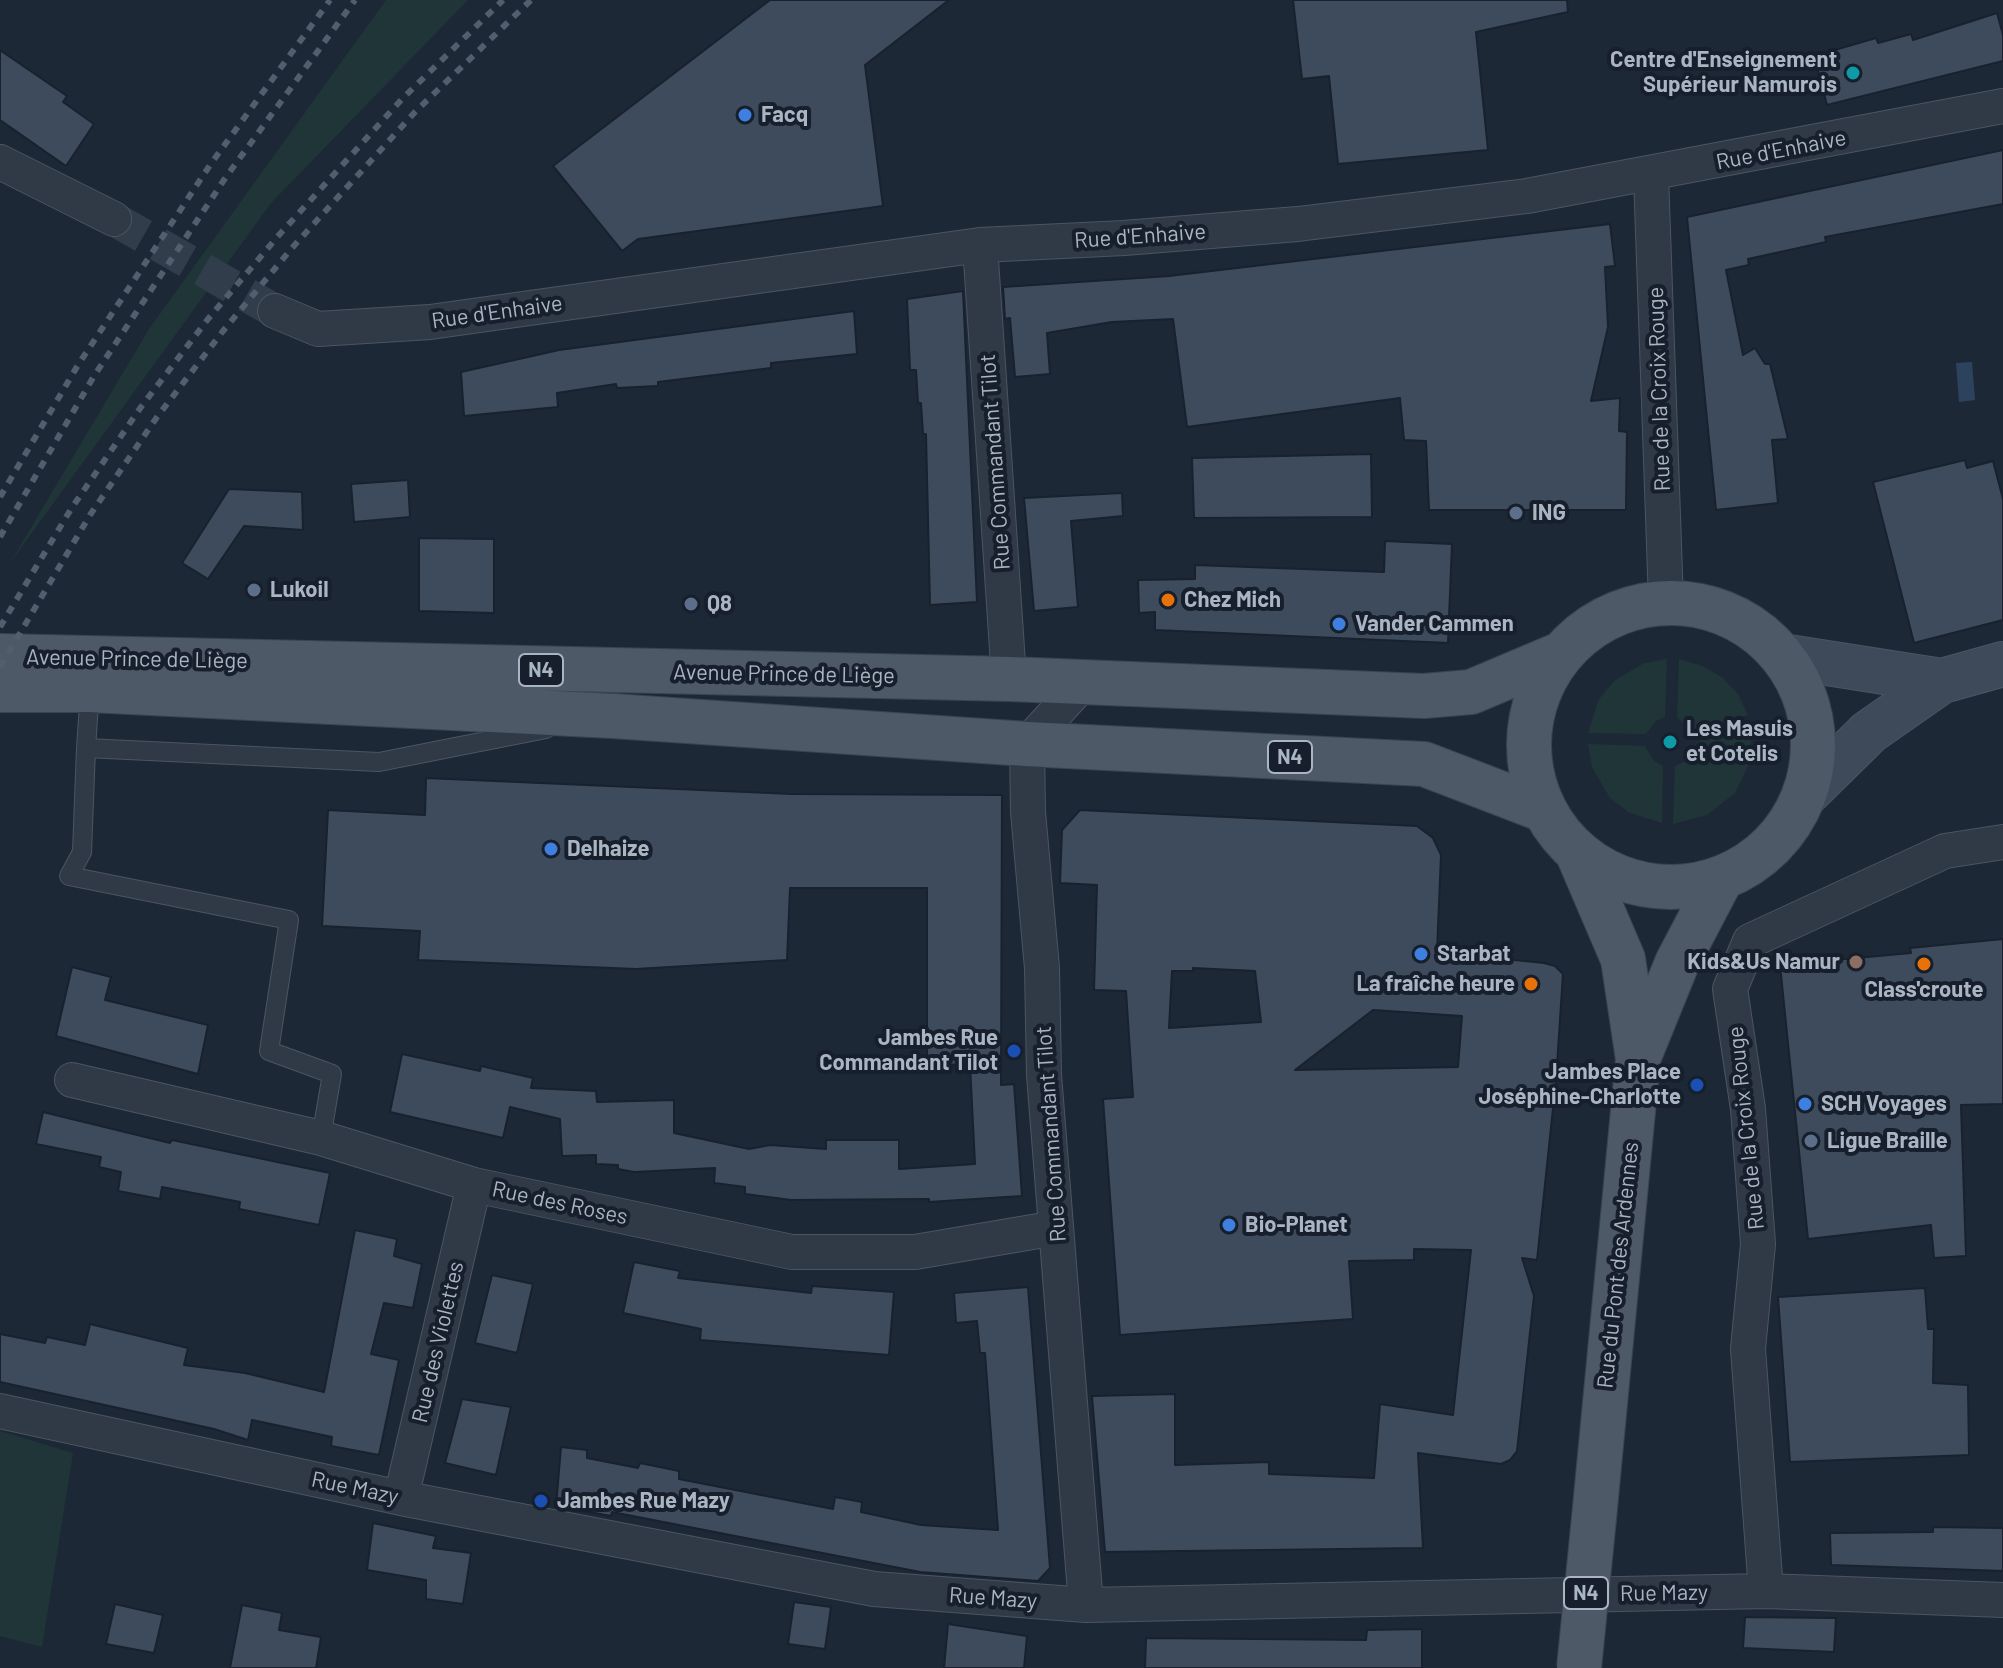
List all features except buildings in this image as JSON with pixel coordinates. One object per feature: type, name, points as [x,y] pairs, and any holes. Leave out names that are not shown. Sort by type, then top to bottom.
[{"type":"main road","points":[[1666,602],[1699,605],[1730,615],[1758,633],[1782,656],[1801,687],[1812,722],[1813,759],[1805,795],[1786,831],[1757,860],[1721,879],[1671,888],[1621,879],[1578,854],[1544,810],[1530,771],[1529,730],[1539,689],[1561,654],[1590,627],[1626,609],[1666,602]]},
{"type":"main road","name":"Avenue Prince de Liège","points":[[0,656],[1009,679],[1424,696],[1471,692],[1561,654]]},
{"type":"main road","points":[[1782,656],[1942,681]]},
{"type":"main road","points":[[1805,795],[1869,732],[1942,681],[2003,664]]},
{"type":"main road","name":"Avenue Prince de Liège","points":[[0,690],[90,690],[613,716],[1027,744],[1424,764],[1544,810]]},
{"type":"main road","name":"Rue du Pont des Ardennes","points":[[1578,854],[1623,959],[1638,1059],[1579,1668]]},
{"type":"main road","name":"Rue du Pont des Ardennes","points":[[1638,1059],[1677,963],[1721,879]]},
{"type":"street","name":"Rue d'Enhaive","points":[[275,311],[318,329],[430,322],[980,245],[1124,238],[1298,224],[1527,196],[1651,175],[2003,106]]},
{"type":"street","points":[[0,162],[114,219]]},
{"type":"street","name":"Rue de la Croix Rouge","points":[[1651,175],[1666,602]]},
{"type":"street","name":"Rue Commandant Tilot","points":[[980,245],[1009,679]]},
{"type":"street","points":[[1027,744],[1082,684]]},
{"type":"street","name":"Rue Commandant Tilot","points":[[1027,744],[1028,812],[1042,968],[1044,1075],[1086,1605]]},
{"type":"street","name":"Rue de la Croix Rouge","points":[[1766,1591],[1748,1349],[1758,1244],[1748,1109],[1730,989],[1750,941],[1945,851],[2003,842]]},
{"type":"street","name":"Rue des Roses","points":[[72,1080],[321,1138],[474,1185],[792,1252],[915,1252],[1056,1228]]},
{"type":"street","name":"Rue des Violettes","points":[[401,1498],[474,1185]]},
{"type":"street","name":"Rue Mazy","points":[[0,1411],[401,1498],[874,1589],[1086,1605],[1766,1591],[2003,1600]]},
{"type":"lane","points":[[90,690],[82,852],[69,876],[289,920],[269,1051],[332,1074],[321,1138]]},
{"type":"lane","points":[[86,748],[379,762],[613,716]]},
{"type":"green space","points":[[386,0],[468,0],[271,203],[10,563],[149,329]]},
{"type":"green space","points":[[1667,659],[1665,717],[1656,721],[1646,734],[1588,733],[1599,699],[1614,681],[1644,663]]},
{"type":"green space","points":[[1679,659],[1702,666],[1722,677],[1738,694],[1748,715],[1693,731],[1677,717]]},
{"type":"green space","points":[[1751,727],[1750,762],[1735,793],[1707,815],[1673,824],[1675,766],[1688,760],[1696,742]]},
{"type":"green space","points":[[1588,744],[1645,746],[1654,761],[1663,766],[1662,823],[1628,812],[1610,798],[1592,767]]},
{"type":"green space","points":[[0,1431],[73,1453],[42,1647],[0,1636]]},
{"type":"water","points":[[1972,362],[1975,400],[1959,402],[1956,363]]},
{"type":"tunnel","points":[[114,219],[275,311]]},
{"type":"railway","points":[[0,497],[78,365],[210,165],[330,0]]},
{"type":"railway","points":[[0,537],[94,376],[226,177],[355,0]]},
{"type":"railway","points":[[0,627],[71,509],[141,407],[208,319],[402,99],[503,0]]},
{"type":"railway","points":[[0,667],[90,515],[157,417],[223,331],[292,248],[415,112],[531,0]]},
{"type":"place","name":"Centre d'Enseignement Supérieur Namurois","points":[[1853,73]]},
{"type":"place","name":"Facq","points":[[745,115]]},
{"type":"place","name":"ING","points":[[1516,513]]},
{"type":"place","name":"Lukoil","points":[[254,590]]},
{"type":"place","name":"Chez Mich","points":[[1168,600]]},
{"type":"place","name":"Q8","points":[[691,604]]},
{"type":"place","name":"Vander Cammen","points":[[1339,624]]},
{"type":"place","name":"Les Masuis et Cotelis","points":[[1670,742]]},
{"type":"place","name":"Delhaize","points":[[551,849]]},
{"type":"place","name":"Starbat","points":[[1421,954]]},
{"type":"place","name":"Kids&Us Namur","points":[[1856,962]]},
{"type":"place","name":"Class'croute","points":[[1924,964]]},
{"type":"place","name":"La fraîche heure","points":[[1531,984]]},
{"type":"place","name":"Jambes Rue Commandant Tilot","points":[[1014,1051]]},
{"type":"place","name":"Jambes Place Joséphine-Charlotte","points":[[1697,1085]]},
{"type":"place","name":"SCH Voyages","points":[[1805,1104]]},
{"type":"place","name":"Ligue Braille","points":[[1811,1141]]},
{"type":"place","name":"Bio-Planet","points":[[1229,1225]]},
{"type":"place","name":"Jambes Rue Mazy","points":[[541,1501]]}]
